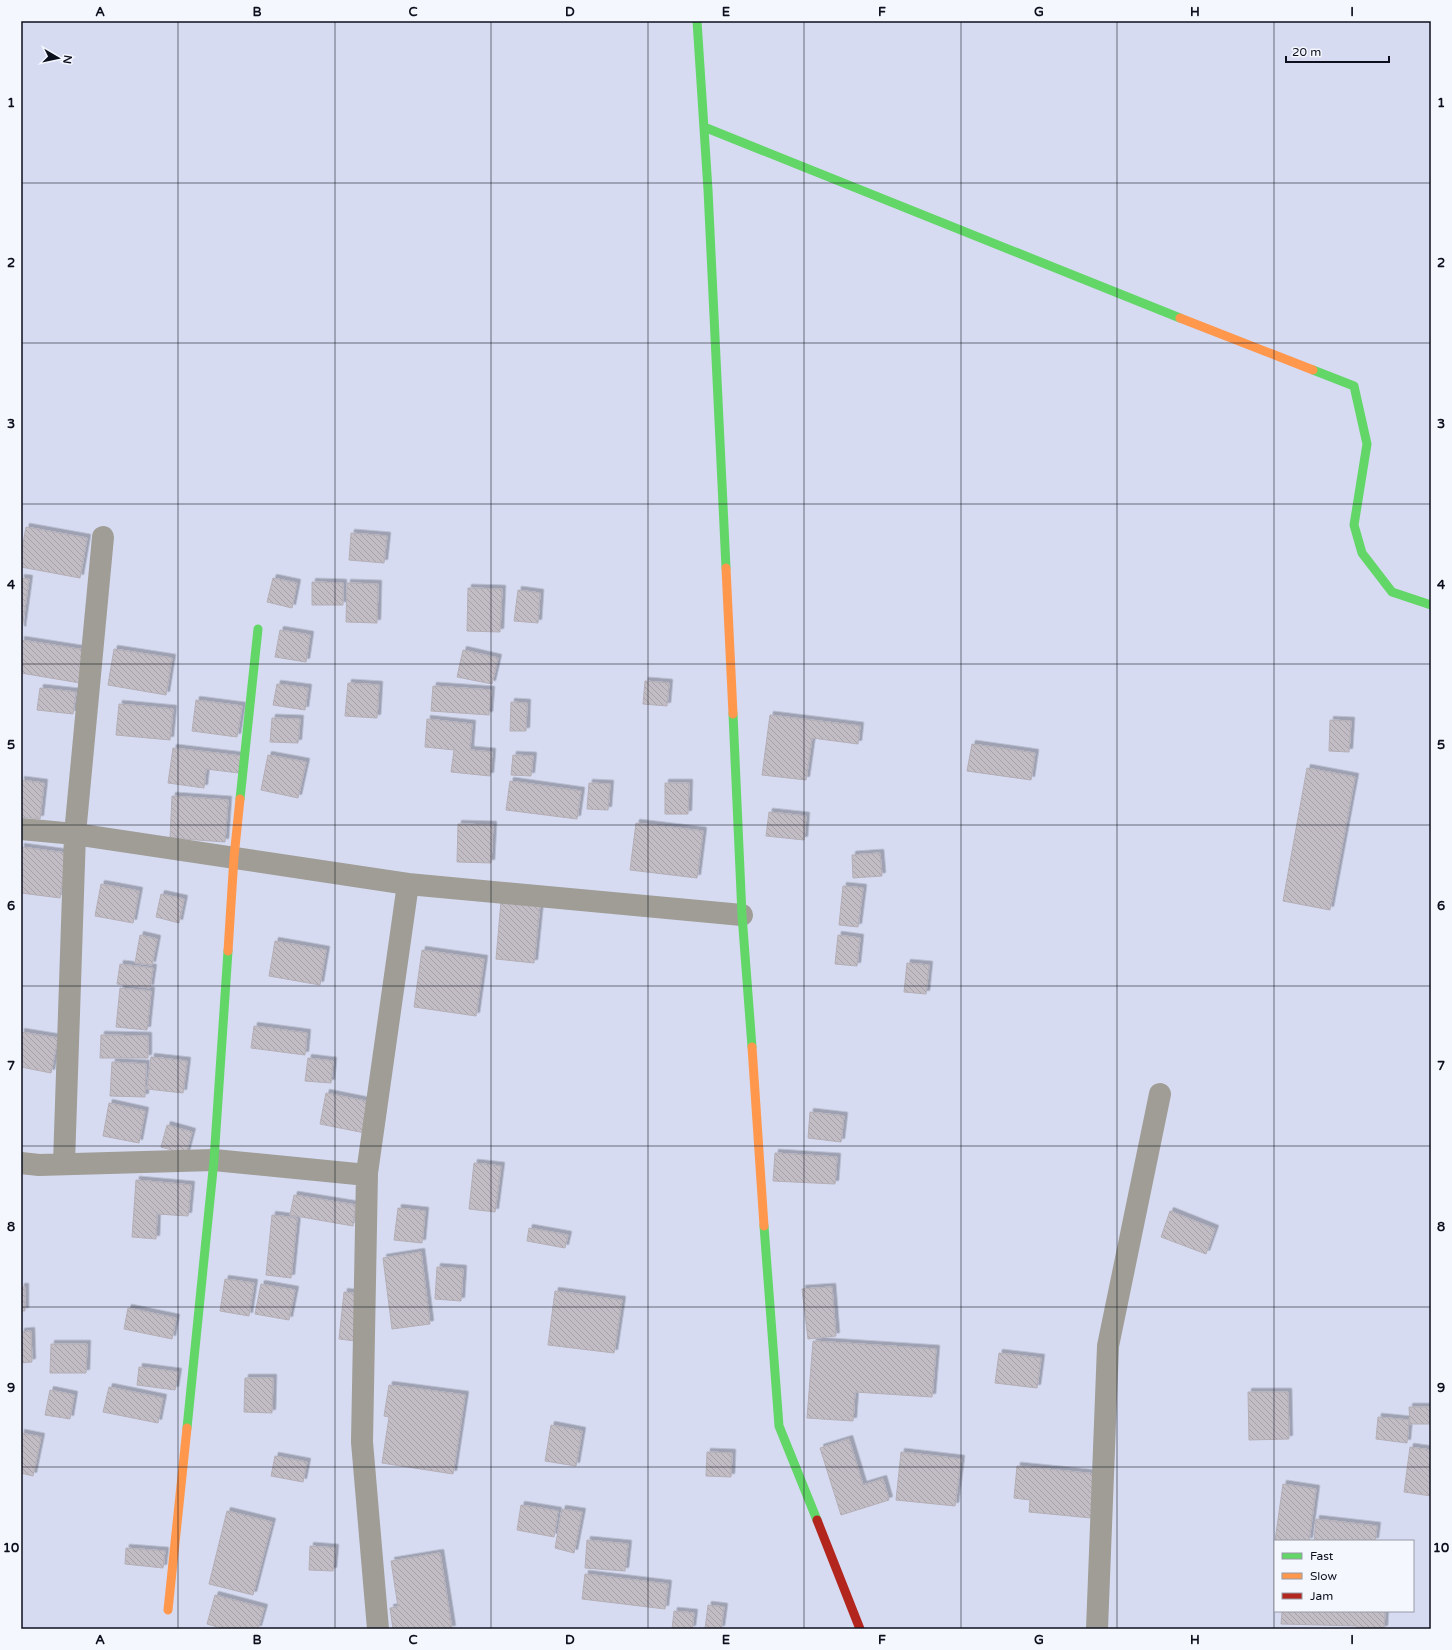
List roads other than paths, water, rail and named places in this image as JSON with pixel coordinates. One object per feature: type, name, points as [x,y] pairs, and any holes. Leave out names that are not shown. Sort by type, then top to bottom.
[{"type":"street","points":[[697,21],[709,198],[742,915],[779,1426],[860,1629]]},
{"type":"street","points":[[704,127],[1354,386],[1367,444],[1354,524],[1362,553],[1392,592],[1431,605]]},
{"type":"street","points":[[64,1163],[75,834],[102,537]]},
{"type":"street","points":[[168,1610],[214,1160],[234,857],[258,629]]},
{"type":"street","points":[[21,829],[75,834],[408,884],[742,915]]},
{"type":"street","points":[[378,1629],[362,1442],[367,1175],[408,884]]},
{"type":"street","points":[[1097,1629],[1108,1346],[1160,1094]]},
{"type":"street","points":[[21,1163],[39,1165],[64,1163],[214,1160],[367,1175]]}]
